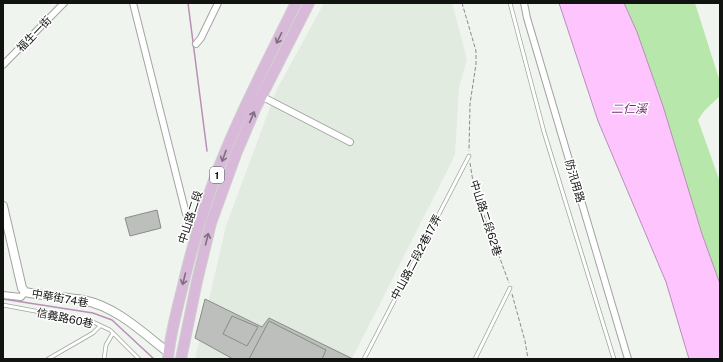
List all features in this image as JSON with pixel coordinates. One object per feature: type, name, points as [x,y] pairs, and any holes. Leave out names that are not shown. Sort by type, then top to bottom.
[{"type":"main road","name":"中山路二段","points":[[169,356],[177,309],[200,221],[227,146],[296,3]]},
{"type":"main road","name":"中山路二段","points":[[180,359],[211,223],[236,154],[261,96],[309,3]]},
{"type":"street","name":"福生一街","points":[[3,65],[64,3]]},
{"type":"street","points":[[133,3],[186,214],[200,221]]},
{"type":"street","points":[[196,44],[201,38],[218,3]]},
{"type":"street","name":"防汛用路","points":[[524,3],[628,359]]},
{"type":"street","points":[[261,96],[350,142]]},
{"type":"street","name":"中華街74巷","points":[[3,206],[5,221],[22,288],[25,292],[84,301],[112,311],[122,316],[169,356]]},
{"type":"street","points":[[3,295],[21,297],[25,292]]},
{"type":"street","points":[[169,356],[180,359]]},
{"type":"lane","points":[[509,3],[544,132],[614,359]]},
{"type":"lane","name":"中山路二段2巷17弄","points":[[364,359],[469,156]]},
{"type":"lane","points":[[475,359],[510,288]]},
{"type":"lane","name":"信義路60巷","points":[[3,305],[92,322],[113,333],[139,359]]},
{"type":"lane","points":[[48,359],[93,333],[100,326]]},
{"type":"lane","points":[[104,359],[106,345],[113,333]]},
{"type":"path","name":"中山路二段62巷","points":[[462,3],[476,51],[476,64],[470,104],[469,156],[474,188],[510,288],[525,341],[528,359]]},
{"type":"shaded area","points":[[324,3],[452,3],[467,59],[459,88],[455,155],[352,359],[195,359],[226,226],[276,91]]},
{"type":"green space","points":[[624,3],[695,3],[720,82],[720,96],[704,111],[698,120],[720,182],[720,284],[701,233],[666,117],[636,31]]},
{"type":"water","name":"二仁溪","points":[[559,3],[624,3],[637,32],[663,106],[702,234],[720,284],[720,359],[689,359],[666,282],[598,121]]},
{"type":"building","points":[[157,210],[161,228],[130,236],[125,218]]},
{"type":"building","points":[[205,299],[262,327],[269,318],[353,359],[233,359],[195,338]]},
{"type":"building","points":[[232,316],[258,327],[247,346],[223,334]]},
{"type":"building","points":[[269,321],[326,350],[322,359],[249,359]]},
{"type":"waterway","points":[[188,3],[207,151]]},
{"type":"waterway","points":[[3,299],[93,313],[112,320],[154,359]]}]
